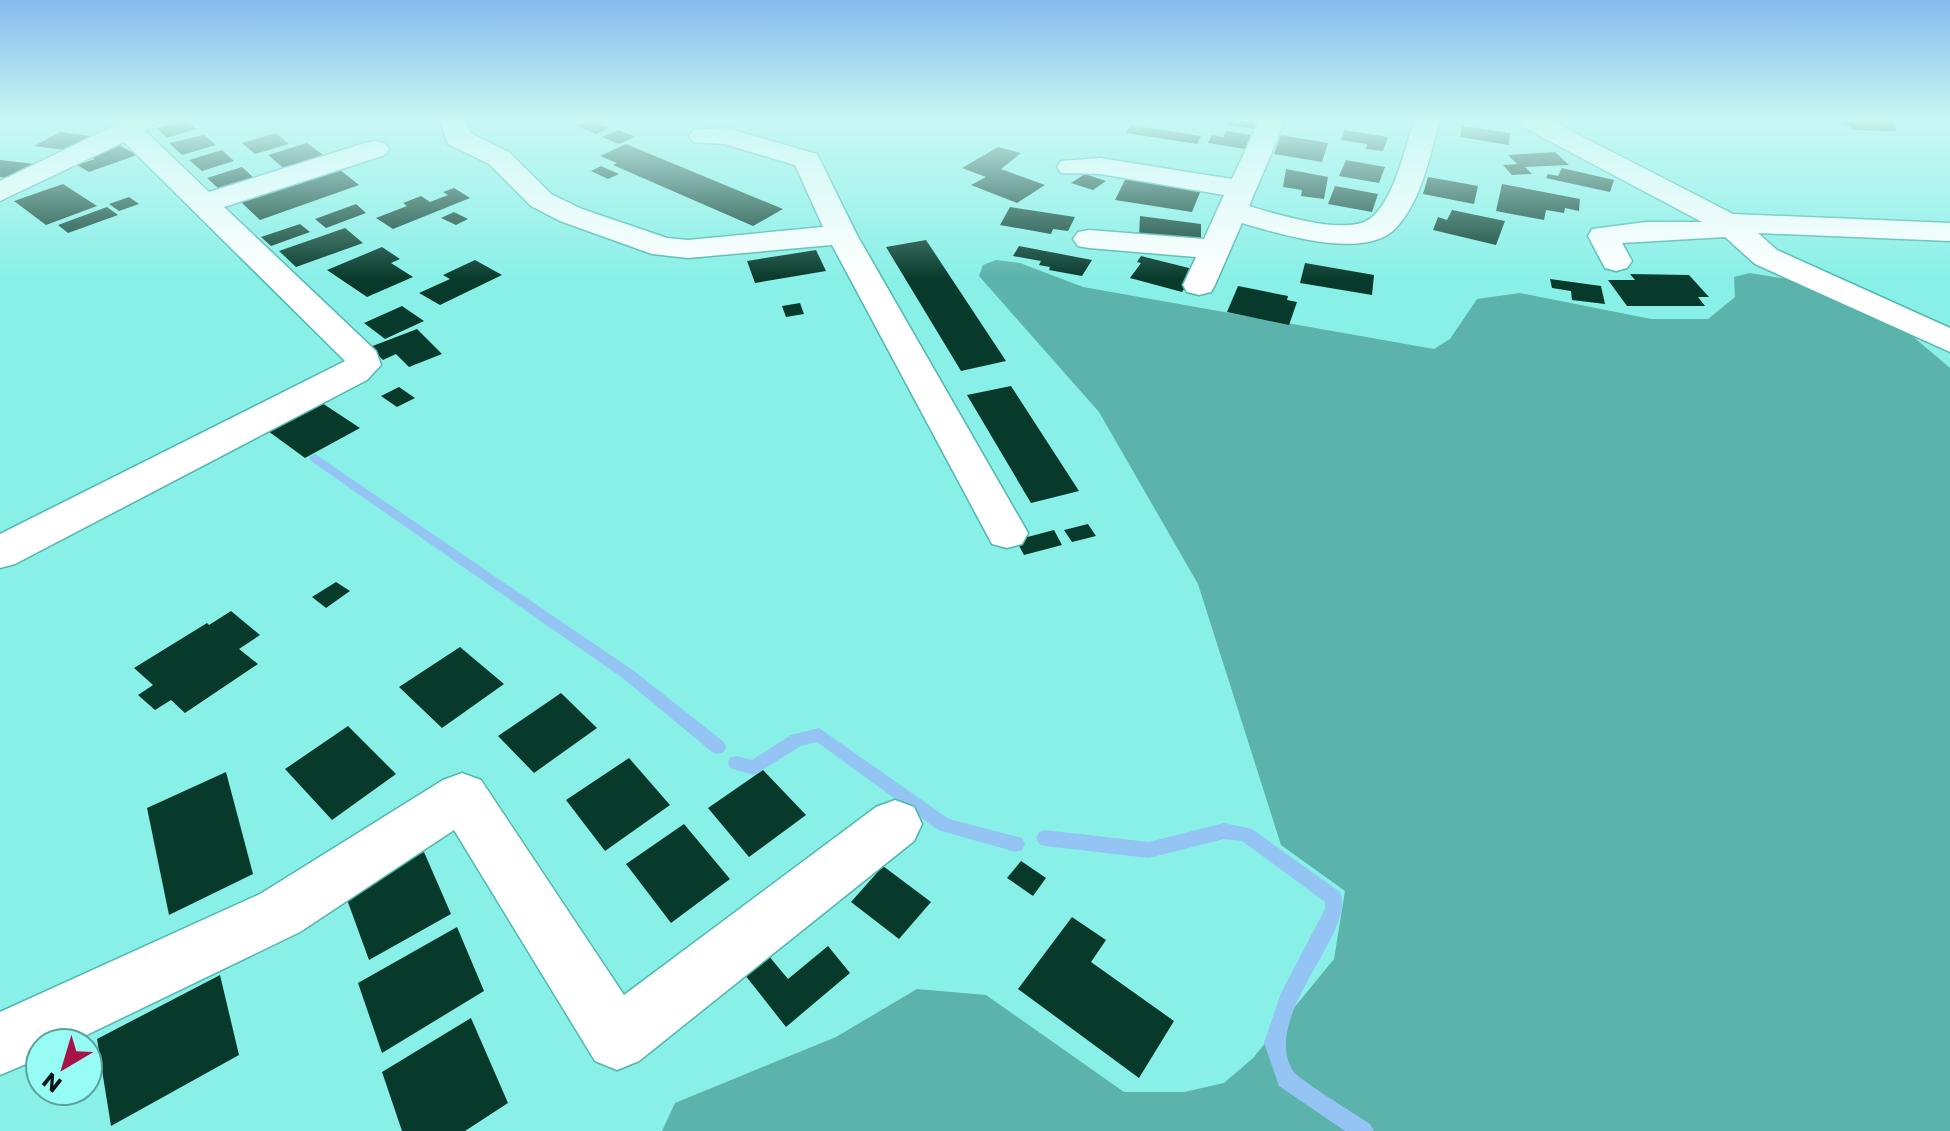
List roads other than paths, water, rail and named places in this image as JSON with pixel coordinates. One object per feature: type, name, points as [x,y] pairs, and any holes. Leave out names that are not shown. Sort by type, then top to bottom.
[{"type":"street","points":[[0,192],[35,174]]},
{"type":"street","points":[[0,553],[363,365],[363,359],[179,174]]},
{"type":"street","points":[[205,203],[297,174]]},
{"type":"street","points":[[515,174],[541,200],[571,215],[663,247],[688,249],[842,235]]},
{"type":"street","points":[[813,174],[842,235],[1007,533]]},
{"type":"street","points":[[1131,174],[1237,200],[1283,227],[1355,233],[1376,230],[1385,222],[1402,193],[1409,174]]},
{"type":"street","points":[[1199,285],[1249,174]]},
{"type":"street","points":[[1633,174],[1727,223],[1766,257],[1950,341]]},
{"type":"street","points":[[1616,261],[1603,236],[1646,231],[1714,231],[1727,223],[1950,232]]},
{"type":"street","points":[[1100,232],[1215,249]]},
{"type":"street","points":[[0,1044],[280,913],[462,796],[617,1039],[895,824]]},
{"type":"waterway","points":[[315,458],[629,675],[718,747]]},
{"type":"waterway","points":[[736,763],[754,768],[797,740],[819,735],[944,825],[1016,844]]},
{"type":"waterway","points":[[1045,838],[1149,850],[1224,831],[1246,834],[1334,898],[1334,910],[1288,1000],[1274,1043],[1286,1079],[1363,1131]]}]
